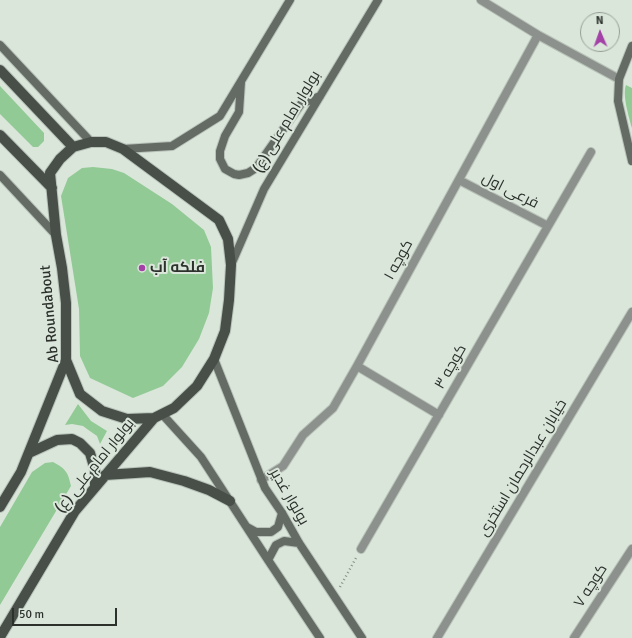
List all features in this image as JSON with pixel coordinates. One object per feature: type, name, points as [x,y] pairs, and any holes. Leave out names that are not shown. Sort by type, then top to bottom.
[{"type":"main road","points":[[0,70],[73,147]]},
{"type":"main road","points":[[0,135],[52,188]]},
{"type":"main road","name":"Ab Roundabout","points":[[91,142],[106,142],[123,149],[219,220],[228,239],[231,265],[229,300],[225,331],[214,359],[197,386],[174,408],[158,416],[127,419],[102,412],[80,394],[66,360],[66,303],[56,235],[50,172],[60,159],[73,147],[91,142]]},
{"type":"main road","points":[[0,508],[21,472],[66,360]]},
{"type":"main road","name":"بولوار امام علی (ع)","points":[[0,637],[75,511],[158,416]]},
{"type":"main road","points":[[29,453],[57,440],[72,439],[80,443],[90,453],[95,470],[95,487]]},
{"type":"main road","points":[[105,475],[150,472],[184,481],[209,490],[230,501]]},
{"type":"street","points":[[123,149],[172,146],[220,116],[290,0]]},
{"type":"street","name":"بولوار امام علی (ع)","points":[[231,265],[264,189],[378,0]]},
{"type":"street","points":[[481,0],[538,36],[619,79]]},
{"type":"street","name":"کوچه ۱","points":[[261,480],[283,466],[303,435],[333,408],[538,36]]},
{"type":"street","points":[[0,45],[91,142]]},
{"type":"street","points":[[632,46],[619,79],[618,101],[632,161]]},
{"type":"street","points":[[241,81],[240,112],[225,136],[220,151],[220,159],[226,169],[239,175],[248,173],[256,168],[301,104],[320,96]]},
{"type":"street","name":"کوچه ۳","points":[[361,549],[591,152]]},
{"type":"street","points":[[0,176],[56,235]]},
{"type":"street","name":"فرعی اول","points":[[459,180],[548,226]]},
{"type":"street","name":"خیابان عبدالرحمان استخری","points":[[437,638],[632,312]]},
{"type":"street","name":"بولوار غدیر","points":[[214,359],[265,488],[282,513],[299,543],[362,638]]},
{"type":"street","points":[[357,366],[439,414]]},
{"type":"street","points":[[158,416],[201,457],[320,638]]},
{"type":"street","points":[[246,526],[256,532],[271,532],[278,527],[282,513]]},
{"type":"street","points":[[268,560],[276,545],[284,541],[299,543]]},
{"type":"street","name":"کوچه ۷","points":[[574,638],[632,549]]},
{"type":"path","points":[[335,596],[361,549]]},
{"type":"green space","points":[[626,85],[632,88],[632,128],[625,100]]},
{"type":"green space","points":[[0,86],[44,133],[44,141],[38,147],[33,147],[0,114]]},
{"type":"green space","name":"فلکه آب","points":[[93,167],[112,169],[124,173],[172,204],[204,230],[211,247],[213,288],[209,313],[199,339],[182,367],[163,386],[133,398],[90,378],[80,356],[79,309],[61,196],[68,178],[82,168]]},
{"type":"green space","points":[[78,404],[91,421],[107,431],[100,444],[97,436],[83,426],[72,424],[65,425]]},
{"type":"green space","points":[[53,462],[66,471],[71,486],[0,605],[0,527],[32,472],[45,463]]},
{"type":"place","name":"فلکه آب","points":[[142,268]]}]
